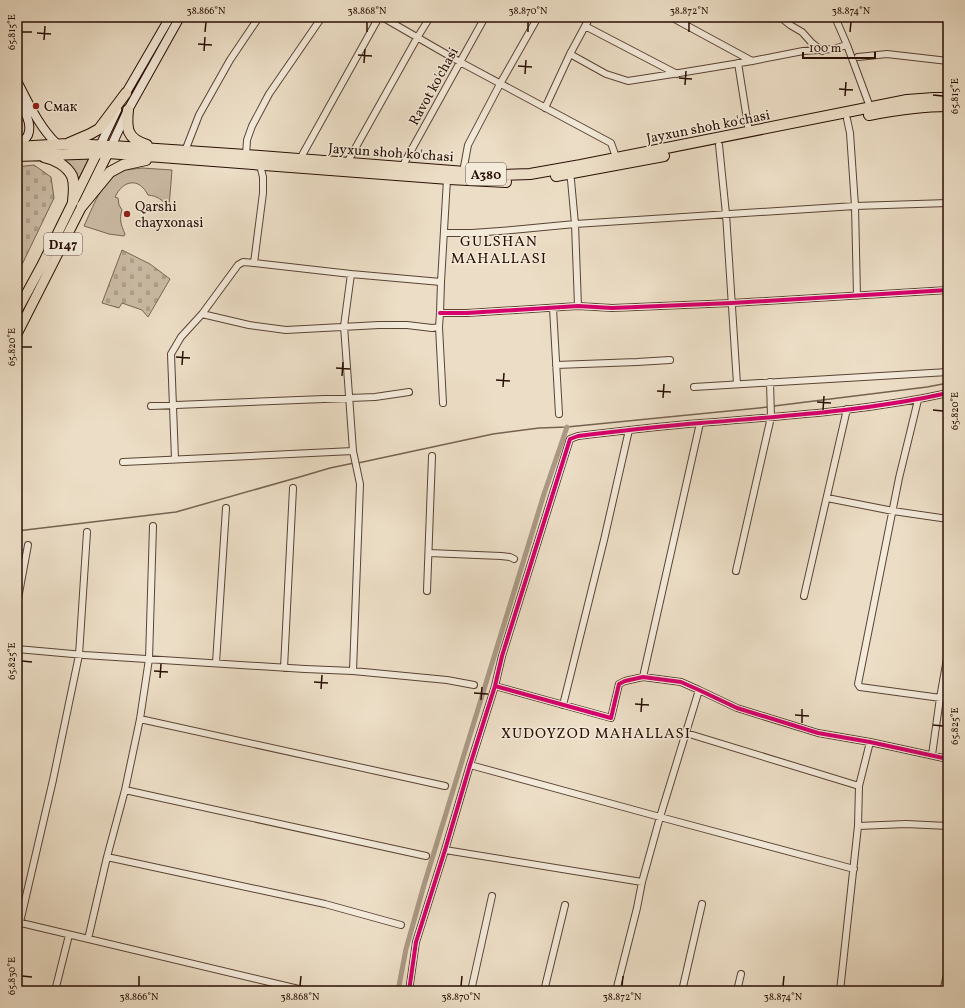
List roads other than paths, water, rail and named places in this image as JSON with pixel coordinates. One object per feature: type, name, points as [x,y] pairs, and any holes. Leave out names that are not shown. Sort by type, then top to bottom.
[{"type":"highway","points":[[62,144],[90,134],[99,128],[126,93]]},
{"type":"highway","name":"Jayxun shoh ko'chasi","points":[[160,153],[185,151],[504,175],[530,174],[907,100],[948,98]]},
{"type":"highway","name":"Jayxun shoh ko'chasi","points":[[17,156],[110,150],[160,153],[260,165],[447,179],[504,182],[524,181],[569,174],[881,112],[948,106]]},
{"type":"highway","points":[[128,110],[127,125],[134,140],[160,153]]},
{"type":"highway","name":"Jayxun shoh ko'chasi","points":[[17,147],[62,144],[98,150]]},
{"type":"highway","points":[[32,155],[52,158],[64,167],[72,176],[78,203],[110,172],[123,165],[160,153]]},
{"type":"main road","points":[[98,150],[126,93],[170,17]]},
{"type":"main road","points":[[110,150],[128,110],[180,17]]},
{"type":"main road","points":[[17,81],[50,138],[62,144]]},
{"type":"main road","points":[[17,98],[28,121],[29,130],[28,136],[17,147]]},
{"type":"main road","name":"D147","points":[[17,334],[78,203],[98,150]]},
{"type":"main road","name":"D147","points":[[17,311],[42,264],[110,150]]},
{"type":"street","points":[[185,151],[200,115],[230,60],[259,17]]},
{"type":"street","points":[[246,155],[246,140],[269,94],[322,17]]},
{"type":"street","points":[[300,159],[379,17]]},
{"type":"street","points":[[382,17],[460,62],[611,143],[616,158]]},
{"type":"street","points":[[347,163],[430,17]]},
{"type":"street","name":"Ravot ko'chasi","points":[[402,167],[485,17]]},
{"type":"street","points":[[463,172],[468,145],[538,17]]},
{"type":"street","points":[[545,108],[570,54],[590,17]]},
{"type":"street","points":[[671,17],[752,61]]},
{"type":"street","points":[[780,17],[802,32],[822,51]]},
{"type":"street","points":[[835,17],[870,107]]},
{"type":"street","points":[[585,26],[677,74]]},
{"type":"street","points":[[570,54],[606,74],[628,81],[677,74],[803,51],[822,51],[847,45]]},
{"type":"street","points":[[858,57],[887,54],[948,61]]},
{"type":"street","points":[[738,63],[749,132]]},
{"type":"street","points":[[847,119],[850,133],[855,206],[857,296]]},
{"type":"street","points":[[719,145],[726,214],[737,384]]},
{"type":"street","points":[[254,263],[263,192],[263,177],[260,165]]},
{"type":"street","points":[[569,174],[571,180],[575,224],[578,306]]},
{"type":"street","points":[[443,403],[438,327],[445,232],[447,179]]},
{"type":"street","points":[[445,232],[472,233],[575,224],[855,206],[948,204]]},
{"type":"street","points":[[175,459],[171,354],[181,337],[202,314],[238,265],[243,262],[441,282]]},
{"type":"street","points":[[350,274],[344,326],[353,451],[360,484],[353,671]]},
{"type":"street","points":[[440,313],[467,313],[578,306],[612,308],[732,303],[948,290]]},
{"type":"street","points":[[553,308],[559,414]]},
{"type":"street","points":[[202,314],[249,325],[286,330],[379,325],[407,325],[432,328],[438,327]]},
{"type":"street","points":[[556,365],[670,360]]},
{"type":"street","points":[[694,387],[948,372]]},
{"type":"street","points":[[736,570],[771,415],[770,382]]},
{"type":"street","points":[[151,406],[375,398],[409,392]]},
{"type":"street","points":[[409,991],[416,942],[495,686],[502,656],[570,439],[578,436],[629,430],[771,415],[847,409],[918,400],[948,393]]},
{"type":"street","points":[[918,400],[899,478],[858,684],[860,687],[948,699]]},
{"type":"street","points":[[804,596],[847,409]]},
{"type":"street","points":[[643,677],[700,423]]},
{"type":"street","points":[[563,705],[604,540],[629,430]]},
{"type":"street","points":[[123,462],[353,451]]},
{"type":"street","points":[[427,591],[432,456]]},
{"type":"street","points":[[284,668],[293,488]]},
{"type":"street","points":[[827,498],[893,511],[948,519]]},
{"type":"street","points":[[216,663],[226,508]]},
{"type":"street","points":[[88,939],[107,857],[125,790],[140,719],[149,659],[153,526]]},
{"type":"street","points":[[87,532],[79,655],[53,780],[18,922],[307,991]]},
{"type":"street","points":[[17,604],[28,545]]},
{"type":"street","points":[[429,553],[501,556],[514,559]]},
{"type":"street","points":[[17,650],[284,668],[353,671],[446,680],[474,685]]},
{"type":"street","points":[[932,755],[948,653]]},
{"type":"street","points":[[495,686],[611,718],[619,684],[643,677],[681,682],[737,708],[810,731],[948,759]]},
{"type":"street","points":[[616,991],[642,882],[660,817],[699,690]]},
{"type":"street","points":[[140,719],[445,786]]},
{"type":"street","points":[[686,734],[859,786]]},
{"type":"street","points":[[840,991],[858,826],[859,786],[870,742]]},
{"type":"street","points":[[470,765],[854,869]]},
{"type":"street","points":[[125,790],[426,856]]},
{"type":"street","points":[[858,826],[906,824],[948,826]]},
{"type":"street","points":[[445,850],[642,882]]},
{"type":"street","points":[[107,857],[325,904],[401,925]]},
{"type":"street","points":[[471,991],[492,896]]},
{"type":"street","points":[[682,991],[702,904]]},
{"type":"street","points":[[544,991],[565,905]]},
{"type":"street","points":[[55,991],[69,935]]},
{"type":"street","points":[[943,991],[948,971]]},
{"type":"street","points":[[737,991],[741,974]]},
{"type":"waterway","points":[[774,406],[927,387],[948,383]]},
{"type":"waterway","points":[[358,463],[493,434],[539,428],[567,427],[768,407]]},
{"type":"waterway","points":[[398,991],[406,949],[424,885],[544,494],[567,427]]},
{"type":"waterway","points":[[17,531],[176,512],[330,468],[354,463]]},
{"type":"place","name":"Смак","points":[[36,106]]},
{"type":"place","name":"Qarshi chayxonasi","points":[[127,214]]},
{"type":"district","name":"GULSHAN MAHALLASI","points":[[499,250]]},
{"type":"district","name":"XUDOYZOD MAHALLASI","points":[[596,733]]}]
